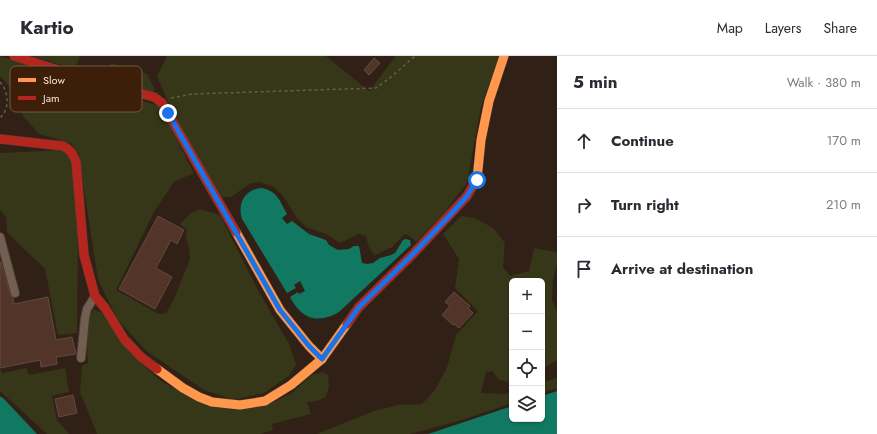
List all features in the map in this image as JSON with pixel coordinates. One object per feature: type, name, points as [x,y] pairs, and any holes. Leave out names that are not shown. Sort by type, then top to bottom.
[{"type":"street","points":[[14,56],[45,66]]},
{"type":"street","points":[[0,139],[63,146],[73,153],[76,162],[84,255],[95,296],[105,308],[124,339],[141,357],[183,388],[212,402],[240,404],[265,402],[290,385],[322,359],[359,307],[413,254],[467,196],[477,180],[481,140],[489,101],[504,56]]},
{"type":"street","points":[[142,94],[154,97],[162,103],[280,310],[309,346],[322,359]]},
{"type":"street","points":[[0,237],[15,293]]},
{"type":"street","points":[[81,358],[87,309],[95,296]]},
{"type":"path","points":[[170,98],[193,94],[376,88],[391,77],[414,56]]},
{"type":"path","points":[[0,82],[4,88],[8,102],[5,112],[0,118]]},
{"type":"shaded area","points":[[0,56],[30,66],[10,66],[10,88],[0,77]]},
{"type":"shaded area","points":[[32,56],[80,56],[76,66],[65,66]]},
{"type":"shaded area","points":[[167,56],[326,56],[369,91],[396,56],[499,56],[481,107],[467,183],[444,213],[416,242],[405,234],[392,247],[375,255],[369,247],[366,236],[359,234],[340,243],[326,234],[306,227],[297,218],[283,196],[274,187],[260,182],[251,183],[231,197],[222,197],[174,117],[157,76]]},
{"type":"shaded area","points":[[111,63],[121,66],[110,66]]},
{"type":"shaded area","points":[[142,72],[147,74],[155,90],[152,93],[142,90]]},
{"type":"shaded area","points":[[142,101],[159,106],[194,173],[174,182],[154,212],[116,290],[159,314],[166,313],[174,299],[190,259],[189,247],[186,238],[187,230],[180,224],[190,214],[200,209],[220,215],[258,290],[289,344],[296,365],[289,376],[264,393],[234,400],[204,390],[145,350],[118,320],[98,280],[79,154],[71,143],[39,134],[23,116],[22,112],[142,112]]},
{"type":"shaded area","points":[[62,150],[69,155],[72,164],[78,241],[77,333],[58,335],[45,269],[7,232],[6,217],[0,210],[0,153]]},
{"type":"shaded area","points":[[461,216],[475,218],[493,228],[505,243],[503,267],[510,276],[529,271],[534,248],[557,252],[552,300],[557,311],[557,360],[545,367],[545,278],[509,278],[509,382],[499,380],[492,371],[486,372],[481,393],[509,393],[509,404],[462,420],[410,434],[316,434],[377,410],[398,405],[422,404],[435,390],[447,367],[456,335],[478,311],[455,288],[459,259],[443,234]]},
{"type":"shaded area","points":[[93,310],[101,312],[130,353],[161,381],[196,400],[265,406],[292,393],[311,375],[323,372],[328,375],[329,387],[326,397],[317,401],[307,402],[311,414],[272,424],[273,430],[260,434],[97,434],[80,392],[82,366],[88,363],[87,329]]},
{"type":"shaded area","points":[[26,368],[29,375],[65,368],[69,392],[52,396],[57,420],[69,434],[47,434],[0,391],[0,370],[3,373]]},
{"type":"shaded area","points":[[557,378],[557,388],[545,392],[545,382]]},
{"type":"water","points":[[262,188],[267,189],[278,197],[287,214],[282,218],[287,224],[292,221],[309,234],[326,240],[329,245],[338,250],[359,246],[362,263],[373,263],[380,258],[395,253],[405,239],[410,240],[411,245],[339,312],[329,317],[313,318],[303,314],[290,297],[298,292],[299,294],[305,291],[300,281],[294,285],[296,288],[287,293],[242,219],[241,208],[244,198],[251,191]]},
{"type":"water","points":[[557,391],[557,434],[428,434],[509,407],[509,422],[545,422],[545,395]]},
{"type":"water","points":[[0,396],[4,399],[37,434],[0,434]]},
{"type":"building","points":[[374,58],[380,63],[369,75],[364,70]]},
{"type":"building","points":[[158,216],[184,230],[177,244],[171,240],[156,268],[172,277],[155,309],[119,289]]},
{"type":"building","points":[[0,262],[14,304],[48,297],[56,340],[72,337],[76,354],[56,357],[57,364],[41,367],[40,360],[0,368]]},
{"type":"building","points":[[454,292],[470,306],[468,308],[473,313],[459,328],[454,324],[453,325],[442,315],[450,306],[445,302]]},
{"type":"building","points":[[73,395],[77,413],[59,417],[55,399]]},
{"type":"traffic: slow","points":[[477,179],[481,140],[489,101],[504,56]]},
{"type":"traffic: slow","points":[[236,232],[280,310],[309,346],[322,359]]},
{"type":"traffic: slow","points":[[157,369],[183,388],[212,402],[240,405],[265,401],[291,385],[322,359],[347,324]]},
{"type":"traffic: jam","points":[[14,56],[45,66]]},
{"type":"traffic: jam","points":[[142,94],[154,97],[162,103],[236,232]]},
{"type":"traffic: jam","points":[[0,139],[63,146],[71,152],[76,162],[84,255],[95,296],[105,308],[124,339],[141,357],[157,369]]},
{"type":"traffic: jam","points":[[347,324],[359,307],[413,254],[467,196],[477,179]]},
{"type":"route","points":[[168,113],[280,310],[309,346],[322,359],[359,307],[450,215],[467,196],[477,180]]}]
